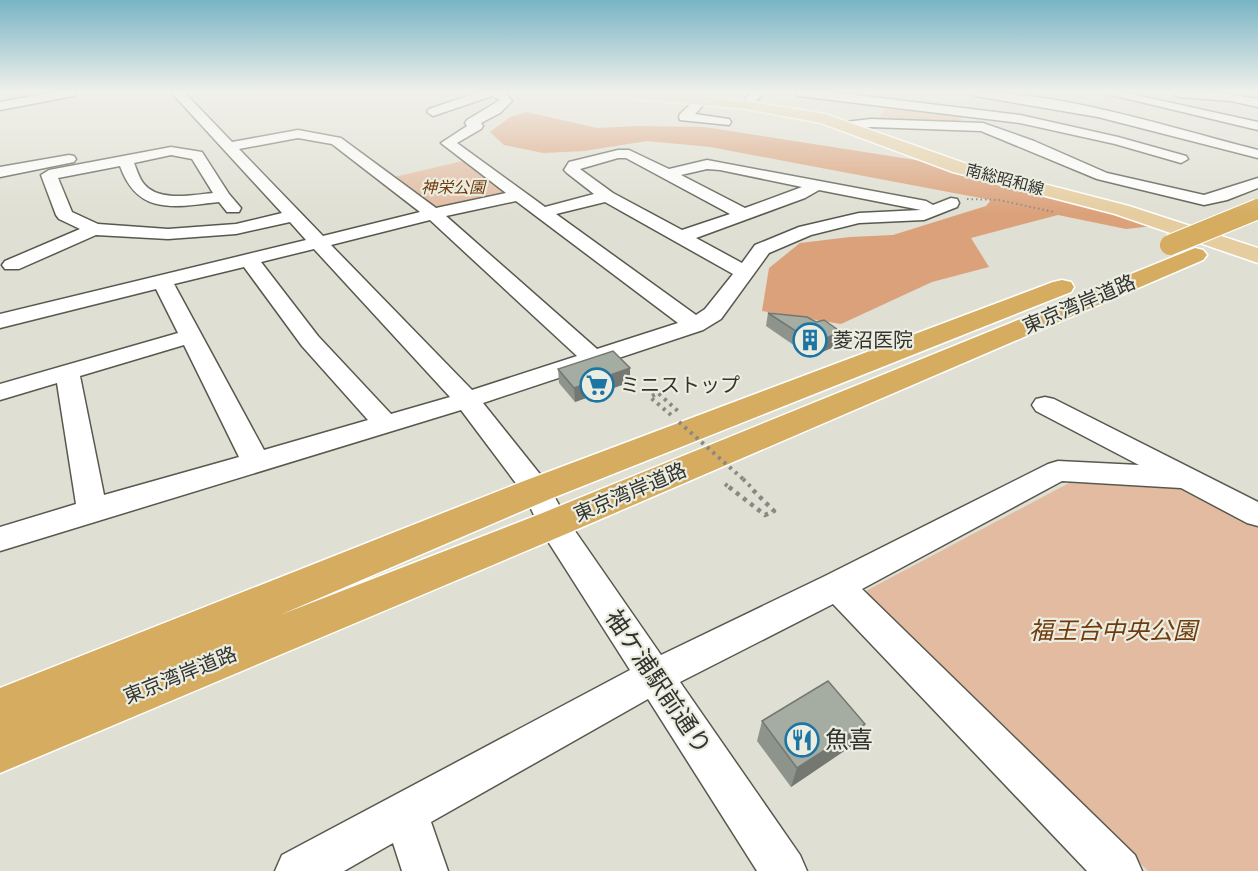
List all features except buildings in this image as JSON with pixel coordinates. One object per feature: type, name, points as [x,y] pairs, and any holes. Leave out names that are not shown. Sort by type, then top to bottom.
[{"type":"highway","name":"東京湾岸道路","points":[[1183,250],[1258,209]]},
{"type":"highway","name":"東京湾岸道路","points":[[0,711],[545,507],[1183,250],[1258,228]]},
{"type":"highway","name":"東京湾岸道路","points":[[0,748],[545,507]]},
{"type":"main road","name":"南総昭和線","points":[[863,133],[960,168],[1122,210],[1258,255]]},
{"type":"street","points":[[0,172],[211,133]]},
{"type":"street","name":"袖ケ浦駅前通り","points":[[216,133],[467,400],[545,507],[653,677],[784,871]]},
{"type":"street","points":[[464,133],[447,142],[695,325]]},
{"type":"street","points":[[998,133],[1089,171],[1204,200],[1258,218]]},
{"type":"street","points":[[1083,133],[1181,159]]},
{"type":"street","points":[[1177,133],[1258,154]]},
{"type":"street","points":[[229,147],[298,134],[336,141],[433,214],[593,358]]},
{"type":"street","points":[[1114,179],[1226,145]]},
{"type":"street","points":[[236,229],[232,206],[223,197],[197,155],[171,151],[49,175],[65,215],[94,229],[168,234],[236,229],[294,216]]},
{"type":"street","points":[[744,272],[607,196],[572,170],[574,165],[618,154],[629,154],[745,215]]},
{"type":"street","points":[[125,160],[139,189],[148,195],[181,201],[223,197]]},
{"type":"street","points":[[669,174],[713,165],[945,206]]},
{"type":"street","points":[[1204,200],[1221,197],[1258,183]]},
{"type":"street","points":[[681,237],[799,195],[817,184]]},
{"type":"street","points":[[0,321],[433,214],[520,195]]},
{"type":"street","points":[[544,212],[607,196]]},
{"type":"street","points":[[0,540],[92,510],[467,400],[695,325],[713,314],[762,249],[805,231],[859,219],[924,215],[945,206]]},
{"type":"street","points":[[5,267],[94,229]]},
{"type":"street","points":[[249,259],[310,341],[385,423]]},
{"type":"street","points":[[162,281],[256,462]]},
{"type":"street","points":[[0,392],[191,336]]},
{"type":"street","points":[[67,373],[92,510]]},
{"type":"street","points":[[1045,405],[1258,515]]},
{"type":"street","points":[[298,871],[653,677],[837,586],[1058,471],[1186,478]]},
{"type":"street","points":[[837,586],[1119,871]]},
{"type":"street","points":[[406,812],[425,871]]},
{"type":"path","points":[[945,206],[977,199],[999,200],[1055,212]]},
{"type":"path","points":[[687,418],[658,393],[650,397],[743,479],[774,511],[765,514],[725,484]]},
{"type":"green space","name":"神栄公園","points":[[471,159],[520,195],[433,214],[386,179]]},
{"type":"green space","name":"福王台中央公園","points":[[1069,483],[1187,489],[1258,523],[1258,871],[1148,871],[864,592]]},
{"type":"shaded area","points":[[491,133],[740,133],[935,163],[1093,202],[1153,226],[1126,229],[1058,215],[971,238],[989,267],[932,282],[841,324],[762,311],[769,268],[800,243],[893,235],[986,206],[991,200],[710,147],[647,141],[584,151],[543,153],[504,145]]},
{"type":"place","name":"菱沼医院","points":[[810,340]]},
{"type":"place","name":"ミニストップ","points":[[597,385]]},
{"type":"place","name":"魚喜","points":[[802,740]]}]
